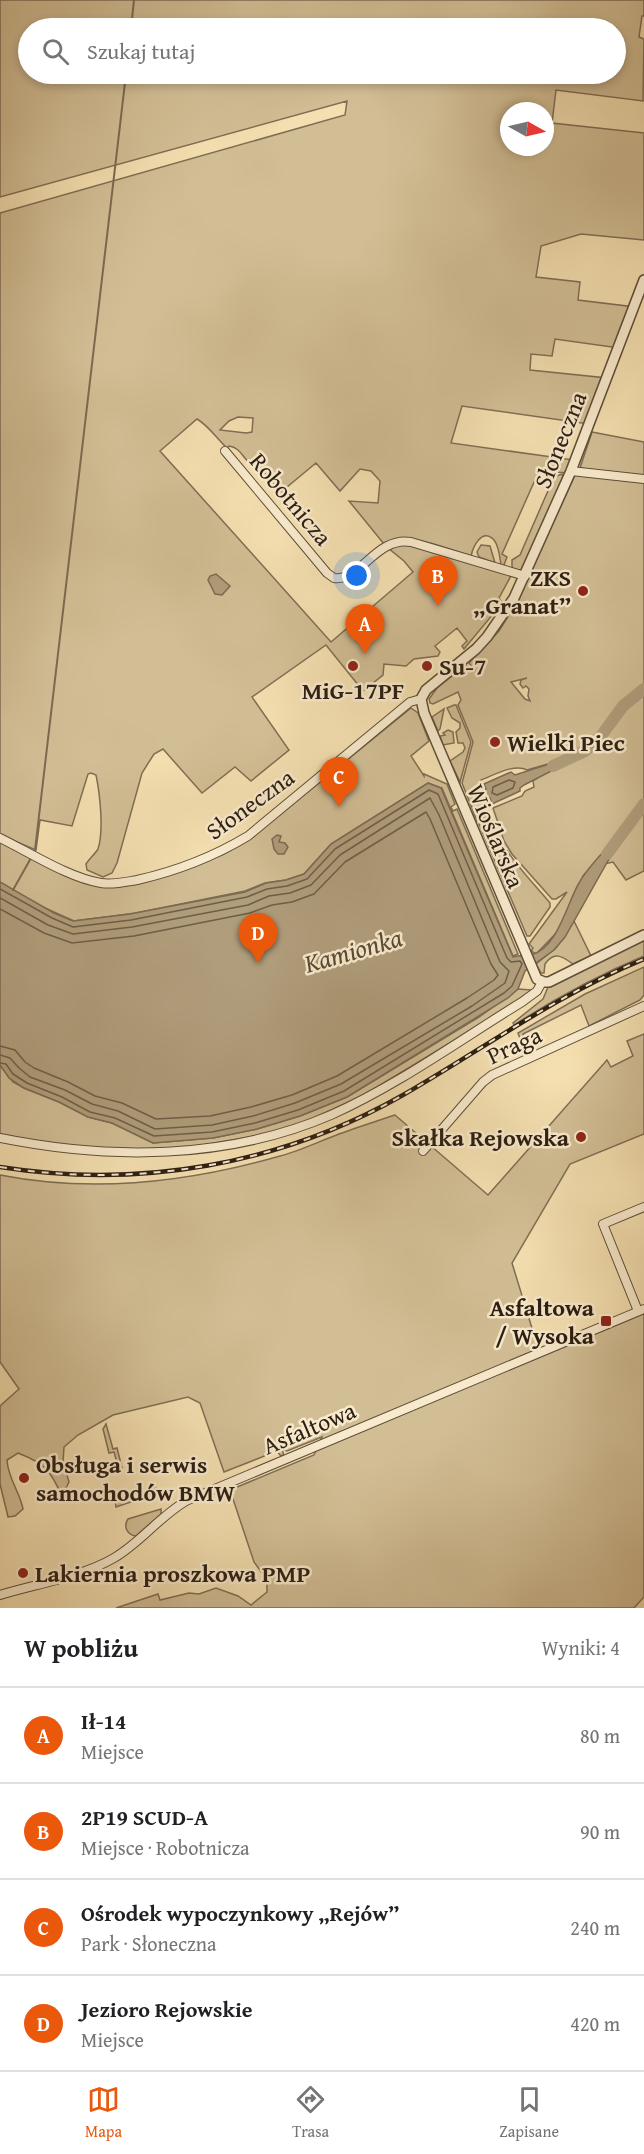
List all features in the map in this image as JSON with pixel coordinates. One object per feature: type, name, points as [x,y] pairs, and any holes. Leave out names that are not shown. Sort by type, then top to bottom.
[{"type":"street","name":"Słoneczna","points":[[0,838],[71,873],[102,884],[122,883],[161,875],[223,851],[248,836],[410,702],[421,699],[426,690],[487,637],[508,609],[571,471],[644,280]]},
{"type":"street","name":"Robotnicza","points":[[225,451],[327,573],[334,578],[345,577],[389,544],[400,540],[525,576]]},
{"type":"street","points":[[571,471],[644,479]]},
{"type":"street","name":"Wioślarska","points":[[421,699],[424,713],[533,973],[543,982]]},
{"type":"street","points":[[0,1138],[72,1150],[143,1152],[211,1148],[268,1136],[330,1115],[386,1086],[522,1002],[537,991],[543,982],[562,976],[644,935]]},
{"type":"street","name":"Praga","points":[[423,1150],[483,1082],[492,1075],[644,1006]]},
{"type":"street","points":[[641,1310],[603,1224],[644,1207]]},
{"type":"street","name":"Asfaltowa","points":[[0,1595],[101,1565],[119,1555],[162,1518],[186,1501],[641,1310]]},
{"type":"shaded area","points":[[0,0],[644,0],[644,16],[642,16],[639,37],[644,39],[643,101],[556,90],[554,106],[554,102],[500,102],[500,156],[554,156],[554,123],[644,133],[644,240],[581,234],[541,246],[536,277],[580,282],[578,300],[635,307],[619,348],[555,339],[552,356],[531,354],[530,370],[607,378],[589,424],[462,406],[451,443],[574,460],[569,473],[539,471],[502,554],[507,557],[504,565],[501,565],[496,543],[486,536],[476,544],[471,556],[415,540],[393,540],[384,544],[349,501],[378,503],[380,481],[371,471],[360,469],[340,491],[316,463],[281,492],[259,467],[250,463],[234,447],[227,448],[197,419],[160,451],[331,642],[413,572],[388,548],[405,543],[512,574],[499,598],[501,601],[499,607],[464,649],[462,646],[467,641],[457,628],[435,646],[440,652],[438,656],[414,659],[406,666],[384,664],[383,675],[363,691],[326,645],[252,697],[289,750],[251,781],[235,767],[202,793],[163,749],[154,754],[142,773],[117,863],[112,873],[103,877],[87,870],[86,864],[98,849],[101,833],[101,812],[96,775],[88,774],[72,826],[40,820],[36,850],[0,835],[0,213],[345,115],[347,101],[0,197]],"holes":[[[238,417],[253,418],[252,432],[220,430],[229,421]]]},
{"type":"shaded area","points":[[592,432],[644,442],[644,477],[580,468]]},
{"type":"shaded area","points":[[562,474],[563,477],[522,570],[516,571],[512,567],[512,560],[520,555],[554,477]]},
{"type":"shaded area","points":[[575,475],[644,481],[644,871],[626,880],[613,862],[591,867],[583,876],[560,929],[536,954],[531,951],[533,948],[529,944],[567,892],[552,899],[512,854],[504,841],[493,808],[522,796],[525,791],[534,787],[533,781],[565,759],[527,770],[511,769],[481,780],[481,790],[478,793],[489,816],[477,821],[462,783],[473,742],[458,705],[461,700],[458,692],[433,704],[429,699],[437,688],[464,666],[466,665],[472,672],[475,670],[469,663],[499,631],[517,602]],"holes":[[[527,678],[521,680],[520,684],[523,688],[526,686],[529,689],[530,701],[525,699],[511,682]]]},
{"type":"shaded area","points":[[481,545],[490,546],[495,563],[479,557],[477,552]]},
{"type":"shaded area","points":[[456,705],[471,742],[460,782],[450,761],[465,748],[463,743],[458,743],[456,732],[460,728],[460,723],[452,718],[447,708]]},
{"type":"shaded area","points":[[411,708],[418,713],[429,741],[411,756],[424,776],[424,774],[447,784],[455,804],[451,807],[453,811],[457,809],[518,954],[513,956],[442,788],[428,783],[331,844],[304,874],[265,883],[245,891],[136,913],[74,921],[36,904],[0,882],[0,841],[29,856],[119,887],[189,868],[224,854],[251,838]]},
{"type":"shaded area","points":[[444,709],[440,729],[438,731],[432,717]]},
{"type":"shaded area","points":[[448,730],[453,732],[454,743],[443,745],[440,736],[445,735],[443,733]]},
{"type":"shaded area","points":[[491,818],[509,853],[550,903],[550,907],[530,936],[527,936],[479,824]]},
{"type":"shaded area","points":[[574,921],[591,956],[573,964],[562,957],[552,957],[545,964],[544,973],[541,973],[536,964],[556,948]]},
{"type":"shaded area","points":[[644,939],[644,956],[577,988],[514,1025],[513,1023],[543,999],[548,987]]},
{"type":"shaded area","points":[[644,967],[644,995],[640,1000],[589,1026],[581,1005],[523,1034],[529,1053],[526,1054],[518,1033],[585,994]]},
{"type":"shaded area","points":[[518,989],[532,990],[480,1025],[362,1096],[302,1123],[261,1135],[186,1148],[99,1150],[0,1137],[0,1065],[13,1082],[24,1088],[88,1117],[112,1123],[153,1143],[213,1138],[257,1129],[300,1116],[347,1097],[479,1017]]},
{"type":"shaded area","points":[[644,1034],[644,1134],[570,1164],[512,1263],[539,1351],[644,1308],[644,1597],[634,1608],[116,1608],[158,1594],[160,1600],[189,1593],[199,1594],[216,1588],[238,1596],[251,1605],[267,1592],[267,1580],[254,1562],[230,1490],[314,1455],[322,1437],[287,1451],[282,1449],[284,1456],[277,1451],[224,1472],[200,1403],[188,1397],[113,1415],[78,1435],[64,1447],[63,1462],[69,1482],[62,1496],[50,1474],[35,1461],[18,1453],[7,1460],[23,1509],[15,1516],[8,1517],[0,1484],[0,1406],[19,1389],[0,1362],[0,1175],[70,1183],[105,1184],[176,1178],[246,1165],[287,1154],[395,1115],[488,1195],[607,1060],[611,1067],[633,1056],[627,1041]]},
{"type":"shaded area","points":[[106,1424],[113,1449],[117,1448],[122,1468],[119,1470],[114,1452],[109,1453],[103,1429]]},
{"type":"shaded area","points":[[155,1488],[160,1489],[160,1492],[116,1507],[115,1500]]},
{"type":"shaded area","points":[[161,1509],[161,1514],[136,1536],[128,1532],[126,1524],[128,1519]]},
{"type":"water","points":[[216,574],[230,586],[222,595],[215,594],[208,580],[210,576]]},
{"type":"water","points":[[565,759],[567,763],[524,785],[520,791],[492,804],[490,798],[482,800],[479,794],[486,789],[484,784],[511,772],[515,775]]},
{"type":"water","points":[[428,783],[441,788],[513,957],[531,955],[548,944],[561,924],[583,877],[614,840],[618,843],[565,937],[554,950],[525,971],[518,989],[508,998],[347,1097],[300,1116],[257,1129],[213,1138],[153,1143],[112,1123],[88,1117],[24,1088],[9,1078],[0,1065],[0,882],[54,913],[73,921],[130,914],[245,892],[266,883],[304,874],[331,844]]},
{"type":"water","points":[[277,835],[281,836],[279,842],[285,843],[288,847],[284,854],[278,854],[274,849],[272,839]]},
{"type":"waterway","points":[[132,18],[134,0]]},
{"type":"waterway","points":[[35,850],[125,84]]},
{"type":"waterway","name":"Kamionka","points":[[553,766],[585,751],[601,736],[623,706],[644,689]]},
{"type":"waterway","name":"Kamionka","points":[[607,854],[644,804]]},
{"type":"waterway","points":[[13,890],[31,858]]},
{"type":"railway","points":[[0,1167],[52,1173],[105,1175],[157,1172],[208,1166],[308,1139],[356,1119],[403,1095],[551,1005],[644,959]]},
{"type":"place","name":"ZKS „Granat”","points":[[583,591]]},
{"type":"place","name":"2P19 SCUD-A","points":[[438,606]]},
{"type":"place","name":"Ił-14","points":[[365,654]]},
{"type":"place","name":"MiG-17PF","points":[[353,666]]},
{"type":"place","name":"Su-7","points":[[427,666]]},
{"type":"place","name":"Wielki Piec","points":[[495,742]]},
{"type":"place","name":"Ośrodek wypoczynkowy „Rejów”","points":[[339,807]]},
{"type":"place","name":"Jezioro Rejowskie","points":[[258,963]]},
{"type":"place","name":"Skałka Rejowska","points":[[581,1137]]},
{"type":"place","name":"Asfaltowa / Wysoka","points":[[606,1321]]},
{"type":"place","name":"Obsługa i serwis samochodów BMW","points":[[24,1478]]},
{"type":"place","name":"Lakiernia proszkowa PMP","points":[[23,1573]]}]
